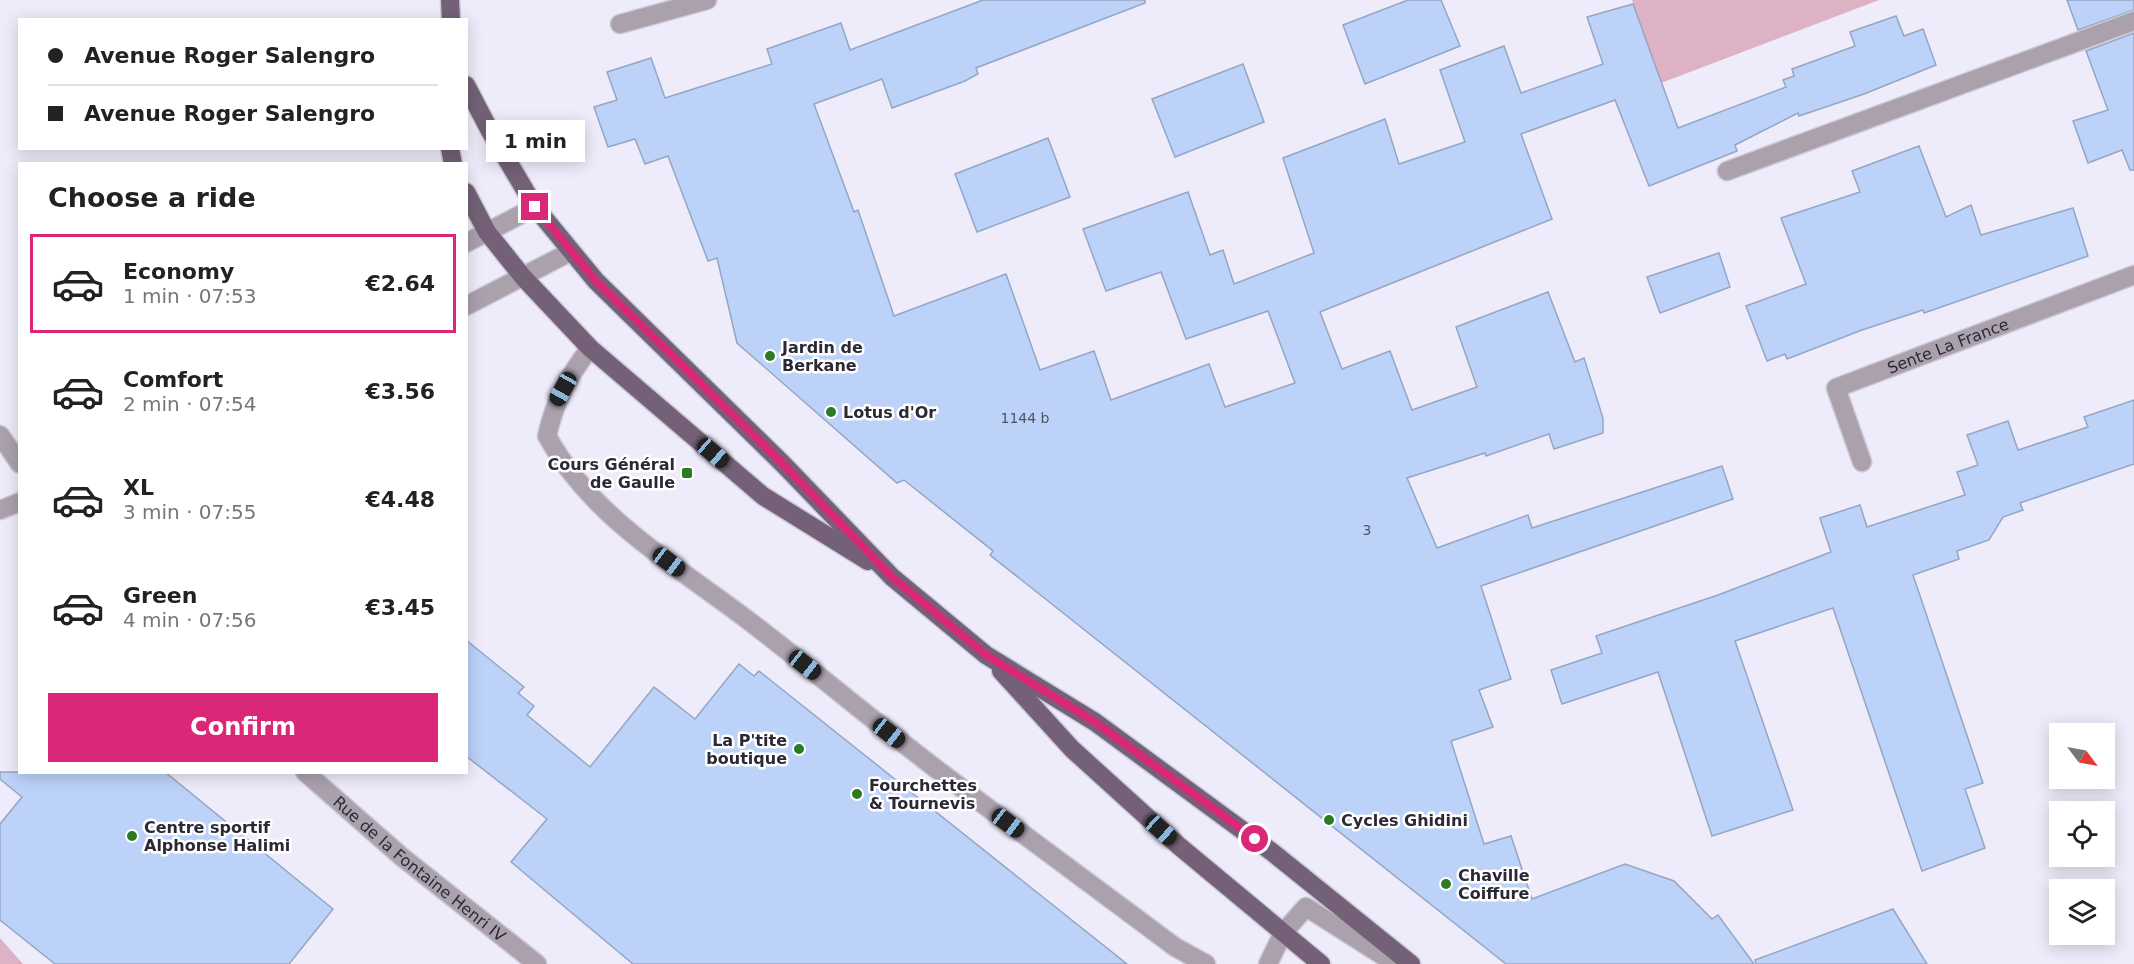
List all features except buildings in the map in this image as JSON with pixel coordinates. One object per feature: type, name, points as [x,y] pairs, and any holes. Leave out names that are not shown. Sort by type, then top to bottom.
[{"type":"main road","points":[[450,0],[451,18]]},
{"type":"main road","points":[[468,89],[535,207],[596,281],[784,465],[892,577],[986,655],[1072,749],[1179,846],[1321,964]]},
{"type":"main road","points":[[468,196],[487,232],[523,277],[590,348],[763,496],[892,577]]},
{"type":"main road","points":[[986,655],[1095,722],[1288,865],[1411,964]]},
{"type":"street","points":[[620,24],[675,4],[707,0]]},
{"type":"street","points":[[1727,171],[2134,21]]},
{"type":"street","points":[[468,242],[535,207]]},
{"type":"street","points":[[468,305],[570,252]]},
{"type":"street","name":"Sente La France","points":[[1862,462],[1836,388],[2134,275]]},
{"type":"street","points":[[590,348],[572,372],[554,406],[547,436],[562,464],[594,497],[634,535],[749,621],[934,767],[1175,947],[1206,964]]},
{"type":"street","points":[[0,435],[18,461]]},
{"type":"street","points":[[0,510],[18,503]]},
{"type":"street","name":"Rue de la Fontaine Henri IV","points":[[306,774],[411,864],[537,964]]},
{"type":"street","points":[[1268,964],[1283,933],[1306,907],[1396,964]]},
{"type":"shaded area","points":[[1632,0],[1879,0],[1661,83]]},
{"type":"shaded area","points":[[0,938],[23,964],[0,964]]},
{"type":"place","name":"Jardin de Berkane","points":[[770,356]]},
{"type":"place","name":"Lotus d'Or","points":[[831,412]]},
{"type":"place","name":"Cours Général de Gaulle","points":[[687,473]]},
{"type":"place","name":"La P'tite boutique","points":[[799,749]]},
{"type":"place","name":"Fourchettes & Tournevis","points":[[857,794]]},
{"type":"place","name":"Cycles Ghidini","points":[[1329,820]]},
{"type":"place","name":"Centre sportif Alphonse Halimi","points":[[132,836]]},
{"type":"place","name":"Chaville Coiffure","points":[[1446,884]]},
{"type":"route","points":[[535,207],[570,252],[620,306],[784,465],[892,577],[986,655],[1095,722],[1255,839]]}]
